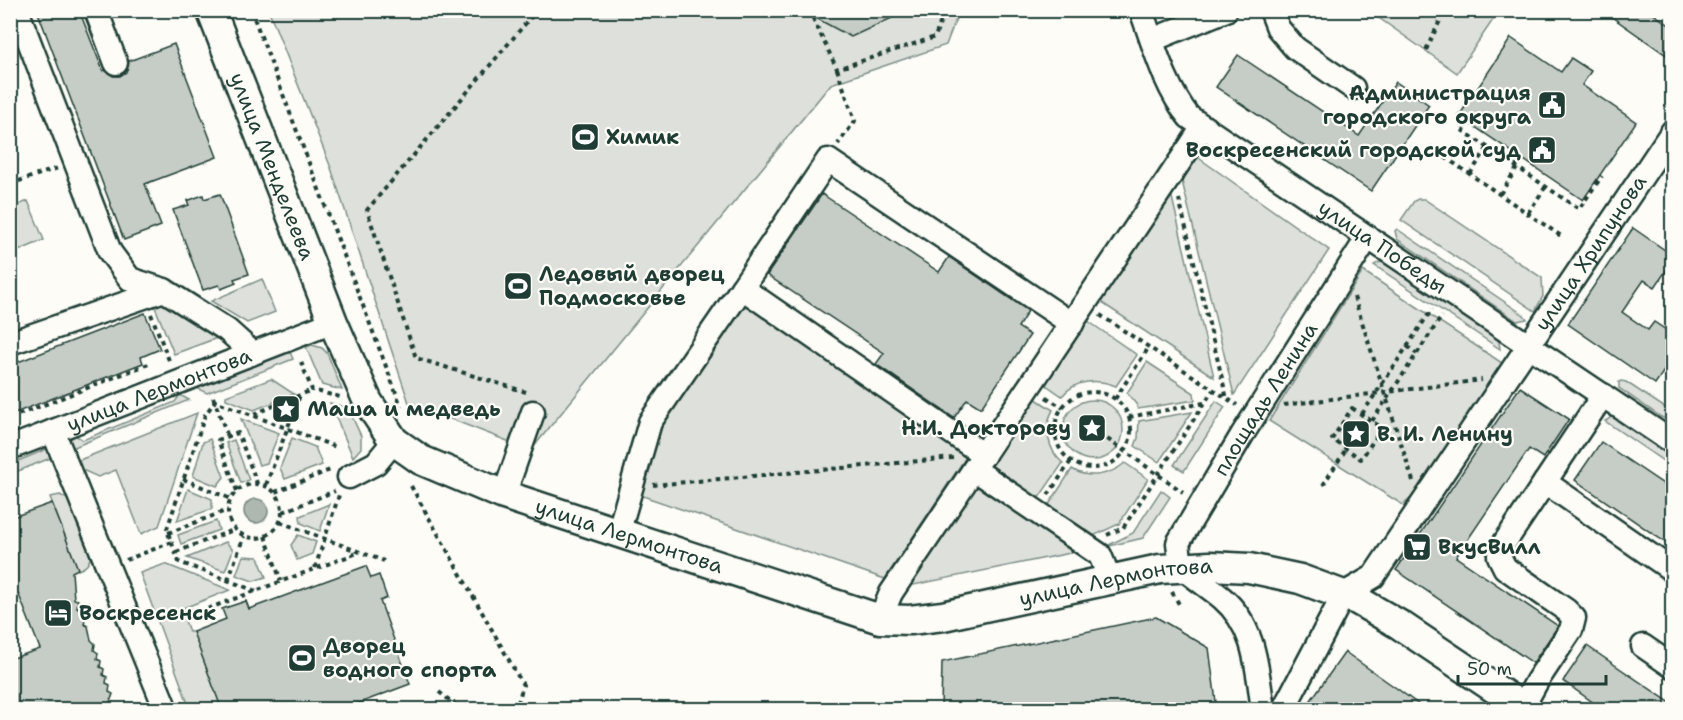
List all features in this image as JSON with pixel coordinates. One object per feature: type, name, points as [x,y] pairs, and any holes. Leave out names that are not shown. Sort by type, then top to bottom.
[{"type":"main road","name":"улица Менделеева","points":[[211,10],[333,322]]},
{"type":"main road","name":"улица Лермонтова","points":[[333,322],[368,402],[394,441],[406,451],[428,464],[504,495],[618,534],[880,619],[910,620],[943,616],[1110,580],[1175,577],[1249,568],[1300,579],[1344,594],[1400,625],[1523,709]]},
{"type":"street","points":[[17,10],[110,252],[130,279],[227,330],[251,354]]},
{"type":"street","points":[[96,10],[116,63]]},
{"type":"street","name":"улица Победы","points":[[1141,10],[1179,104],[1189,117],[1203,128],[1603,395],[1671,423]]},
{"type":"street","points":[[1152,40],[1226,10]]},
{"type":"street","points":[[1271,10],[1278,28],[1295,48],[1353,88]]},
{"type":"street","points":[[880,619],[891,593],[1203,128]]},
{"type":"street","name":"улица Хрипунова","points":[[1529,345],[1672,132]]},
{"type":"street","points":[[618,534],[650,422],[828,160],[1072,324]]},
{"type":"street","name":"площадь Ленина","points":[[1175,577],[1178,543],[1242,435],[1368,237]]},
{"type":"street","points":[[742,288],[979,462],[1037,512],[1100,555],[1110,580]]},
{"type":"street","points":[[10,342],[154,293]]},
{"type":"street","name":"улица Лермонтова","points":[[10,448],[333,322]]},
{"type":"street","points":[[1283,710],[1344,594],[1373,577],[1529,345]]},
{"type":"street","points":[[1523,709],[1537,681],[1571,630],[1574,618],[1505,568],[1499,556],[1503,545],[1603,395]]},
{"type":"street","points":[[504,495],[533,403]]},
{"type":"street","points":[[54,431],[166,710]]},
{"type":"street","points":[[341,473],[376,463],[394,441]]},
{"type":"street","points":[[1545,482],[1672,570]]},
{"type":"street","points":[[1175,577],[1222,598],[1244,623],[1253,644],[1263,710]]},
{"type":"street","points":[[1642,646],[1672,666]]},
{"type":"path","points":[[251,10],[402,406]]},
{"type":"path","points":[[533,403],[416,358],[367,210],[537,10]]},
{"type":"path","points":[[809,10],[837,69],[855,121],[828,160]]},
{"type":"path","points":[[837,69],[935,37],[945,10]]},
{"type":"path","points":[[1426,50],[1445,10]]},
{"type":"path","points":[[1462,130],[1580,209],[1602,176]]},
{"type":"path","points":[[1430,147],[1561,236]]},
{"type":"path","points":[[1470,174],[1488,147]]},
{"type":"path","points":[[1500,194],[1523,159]]},
{"type":"path","points":[[10,184],[75,162]]},
{"type":"path","points":[[1173,172],[1227,399]]},
{"type":"path","points":[[1528,213],[1546,186]]},
{"type":"path","points":[[1352,290],[1413,483]]},
{"type":"path","points":[[154,293],[170,363]]},
{"type":"path","points":[[1084,305],[1237,405]]},
{"type":"path","points":[[1362,414],[1432,309]]},
{"type":"path","points":[[1372,422],[1442,316]]},
{"type":"path","points":[[1407,346],[1417,354]]},
{"type":"path","points":[[1114,399],[1149,347]]},
{"type":"path","points":[[301,362],[312,390]]},
{"type":"path","points":[[10,418],[151,363]]},
{"type":"path","points":[[143,366],[145,371]]},
{"type":"path","points":[[129,371],[131,377]]},
{"type":"path","points":[[116,376],[119,382]]},
{"type":"path","points":[[1281,406],[1491,379]]},
{"type":"path","points":[[104,380],[106,387]]},
{"type":"path","points":[[253,414],[312,390],[346,399]]},
{"type":"path","points":[[1086,546],[1123,528],[1213,390]]},
{"type":"path","points":[[1081,394],[1104,394],[1114,399],[1129,417],[1131,437],[1124,452],[1111,464],[1100,468],[1090,468],[1071,461],[1059,447],[1056,438],[1058,418],[1063,408],[1081,394]]},
{"type":"path","points":[[266,485],[300,395]]},
{"type":"path","points":[[214,399],[336,447]]},
{"type":"path","points":[[214,399],[228,436]]},
{"type":"path","points":[[214,399],[205,415],[167,529],[179,561],[256,591]]},
{"type":"path","points":[[1129,417],[1205,403]]},
{"type":"path","points":[[1352,408],[1362,414],[1382,428],[1361,459],[1332,439],[1352,408]]},
{"type":"path","points":[[237,491],[218,440],[238,433],[256,483]]},
{"type":"path","points":[[1100,434],[1183,492]]},
{"type":"path","points":[[1323,485],[1346,449]]},
{"type":"path","points":[[1037,512],[1071,461]]},
{"type":"path","points":[[632,487],[979,462]]},
{"type":"path","points":[[275,492],[341,473]]},
{"type":"path","points":[[183,479],[231,499]]},
{"type":"path","points":[[256,483],[266,485],[281,501],[283,512],[280,522],[274,531],[265,536],[255,538],[244,536],[230,520],[228,510],[231,499],[246,485],[256,483]]},
{"type":"path","points":[[411,486],[523,685],[516,710]]},
{"type":"path","points":[[283,512],[341,489],[315,568]]},
{"type":"path","points":[[168,533],[228,510]]},
{"type":"path","points":[[280,522],[384,561]]},
{"type":"path","points":[[176,552],[236,529]]},
{"type":"path","points":[[228,580],[244,536]]},
{"type":"path","points":[[265,536],[281,581]]},
{"type":"path","points":[[142,554],[172,542]]},
{"type":"path","points":[[191,615],[360,552]]},
{"type":"path","points":[[1175,577],[1179,604]]},
{"type":"path","points":[[439,692],[462,710]]},
{"type":"shaded area","name":"Ледовый дворец Подмосковье","points":[[269,11],[959,11],[946,45],[831,84],[531,450],[409,403],[331,168]]},
{"type":"shaded area","points":[[1369,11],[1499,11],[1457,73]]},
{"type":"shaded area","points":[[1193,154],[1329,250],[1234,395],[1180,173]]},
{"type":"shaded area","points":[[1170,189],[1214,377],[1096,299]]},
{"type":"shaded area","points":[[1424,199],[1542,278],[1543,296],[1535,311],[1401,220],[1414,201]]},
{"type":"shaded area","points":[[28,201],[44,240],[11,254],[11,208]]},
{"type":"shaded area","points":[[1397,229],[1527,319],[1517,321],[1397,239],[1395,231]]},
{"type":"shaded area","points":[[1380,262],[1387,263],[1494,334],[1500,349],[1374,265]]},
{"type":"shaded area","points":[[1363,271],[1502,363],[1420,490],[1403,505],[1269,421]]},
{"type":"shaded area","points":[[262,279],[275,312],[247,323],[211,301]]},
{"type":"shaded area","points":[[165,299],[220,334],[217,338],[174,354],[153,302]]},
{"type":"shaded area","points":[[744,302],[966,457],[885,579],[640,495],[659,426]]},
{"type":"shaded area","points":[[1085,319],[1137,355],[1116,386],[1102,382],[1087,382],[1074,386],[1062,396],[1042,382]]},
{"type":"shaded area","points":[[312,345],[322,348],[327,353],[342,390],[322,385],[306,347]]},
{"type":"shaded area","points":[[290,352],[293,359],[207,393],[196,388]]},
{"type":"shaded area","points":[[1147,362],[1194,393],[1195,400],[1138,409],[1127,393]]},
{"type":"shaded area","points":[[271,379],[294,394],[254,410],[226,399],[226,396]]},
{"type":"shaded area","points":[[1621,381],[1670,411],[1672,417],[1666,419],[1661,417],[1619,388]]},
{"type":"shaded area","points":[[180,395],[189,400],[72,448],[69,441],[75,435],[83,440],[175,402]]},
{"type":"shaded area","points":[[1033,397],[1053,410],[1048,424],[1049,438],[1054,452],[1063,463],[1036,502],[985,467]]},
{"type":"shaded area","points":[[1093,400],[1110,405],[1118,413],[1123,430],[1118,447],[1110,455],[1093,460],[1076,455],[1068,447],[1063,430],[1068,413],[1076,405]]},
{"type":"shaded area","points":[[1216,401],[1225,407],[1184,471],[1174,465]]},
{"type":"shaded area","points":[[330,403],[348,408],[361,436],[361,448],[353,457]]},
{"type":"shaded area","points":[[1192,412],[1159,462],[1135,446],[1139,421]]},
{"type":"shaded area","points":[[197,413],[159,526],[141,534],[116,470],[98,477],[80,469],[77,461]]},
{"type":"shaded area","points":[[1612,417],[1672,455],[1672,467],[1605,421]]},
{"type":"shaded area","points":[[241,419],[279,433],[267,463],[259,465]]},
{"type":"shaded area","points":[[292,438],[315,447],[322,465],[285,479],[280,468]]},
{"type":"shaded area","points":[[210,439],[224,477],[217,486],[193,476],[203,442]]},
{"type":"shaded area","points":[[234,440],[249,480],[241,483],[226,443]]},
{"type":"shaded area","points":[[49,448],[53,457],[11,474],[11,464]]},
{"type":"shaded area","points":[[1125,463],[1148,479],[1119,524],[1089,538],[1046,509],[1072,469],[1085,474],[1099,475],[1113,471]]},
{"type":"shaded area","points":[[976,480],[1080,551],[904,587]]},
{"type":"shaded area","points":[[188,489],[212,499],[212,509],[177,521]]},
{"type":"shaded area","points":[[1161,490],[1170,497],[1143,538],[1105,547],[1133,533]]},
{"type":"shaded area","points":[[60,495],[69,500],[90,554],[87,564],[78,570],[50,497]]},
{"type":"shaded area","points":[[256,499],[264,503],[268,511],[264,519],[256,523],[248,519],[244,511],[248,503]]},
{"type":"shaded area","points":[[329,504],[320,531],[301,523],[300,516]]},
{"type":"shaded area","points":[[216,521],[219,530],[181,544],[178,535]]},
{"type":"shaded area","points":[[298,535],[316,542],[312,554],[297,560],[291,545]]},
{"type":"shaded area","points":[[226,542],[233,550],[225,571],[187,558]]},
{"type":"shaded area","points":[[243,556],[258,557],[266,577],[253,581],[236,575]]},
{"type":"shaded area","points":[[165,564],[230,590],[181,609],[189,632],[193,632],[222,709],[190,709],[140,573]]},
{"type":"building","points":[[37,10],[79,10],[103,71],[113,76],[120,76],[126,72],[129,61],[174,44],[217,157],[145,184],[161,226],[124,240]]},
{"type":"building","points":[[801,10],[909,10],[851,37]]},
{"type":"building","points":[[1602,10],[1648,10],[1672,27],[1672,59]]},
{"type":"building","points":[[1511,38],[1561,72],[1571,58],[1591,71],[1582,85],[1636,122],[1583,200],[1459,116]]},
{"type":"building","points":[[1238,55],[1359,136],[1396,82],[1429,105],[1371,191],[1216,87]]},
{"type":"building","points":[[220,194],[249,274],[234,279],[236,283],[221,289],[219,285],[203,290],[173,210],[189,205],[187,201],[203,195],[204,199]]},
{"type":"building","points":[[822,194],[939,272],[949,257],[1028,311],[1018,327],[1030,335],[981,408],[967,399],[954,418],[876,364],[884,353],[767,275]]},
{"type":"building","points":[[1633,228],[1672,255],[1672,262],[1655,287],[1644,280],[1622,312],[1648,330],[1654,322],[1672,334],[1672,359],[1655,384],[1568,324]]},
{"type":"building","points":[[145,313],[160,349],[141,357],[143,363],[10,415],[10,365]]},
{"type":"building","points":[[1520,387],[1569,419],[1543,458],[1529,449],[1456,557],[1558,626],[1533,663],[1396,570]]},
{"type":"building","points":[[1601,442],[1672,490],[1672,547],[1575,480]]},
{"type":"building","points":[[52,503],[78,569],[72,572],[74,599],[78,600],[77,607],[82,610],[84,624],[88,626],[91,640],[95,644],[94,650],[98,653],[97,659],[101,661],[100,667],[104,669],[103,675],[107,677],[106,683],[110,685],[109,692],[113,694],[110,702],[114,710],[10,710],[10,659],[40,649],[19,595],[10,598],[10,518]]},
{"type":"building","name":"Дворец водного спорта","points":[[366,566],[371,578],[379,575],[387,598],[380,601],[410,684],[341,710],[222,710],[193,632],[226,619],[222,609],[246,601],[249,609]]},
{"type":"building","points":[[1156,617],[1209,648],[1217,710],[941,710],[942,662]]},
{"type":"building","points":[[1587,646],[1672,704],[1672,710],[1604,710],[1563,681]]},
{"type":"building","points":[[1345,652],[1399,690],[1426,710],[1304,710]]},
{"type":"place","name":"Администрация городского округа","points":[[1552,105]]},
{"type":"place","name":"Химик","points":[[585,137]]},
{"type":"place","name":"Воскресенский городской суд","points":[[1542,150]]},
{"type":"place","name":"Ледовый дворец Подмосковье","points":[[518,286]]},
{"type":"place","name":"Маша и медведь","points":[[286,409]]},
{"type":"place","name":"Н.И. Докторову","points":[[1092,428]]},
{"type":"place","name":"В. И. Ленину","points":[[1356,434]]},
{"type":"place","name":"ВкусВилл","points":[[1417,547]]},
{"type":"place","name":"Воскресенск","points":[[58,613]]},
{"type":"place","name":"Дворец водного спорта","points":[[302,658]]}]
